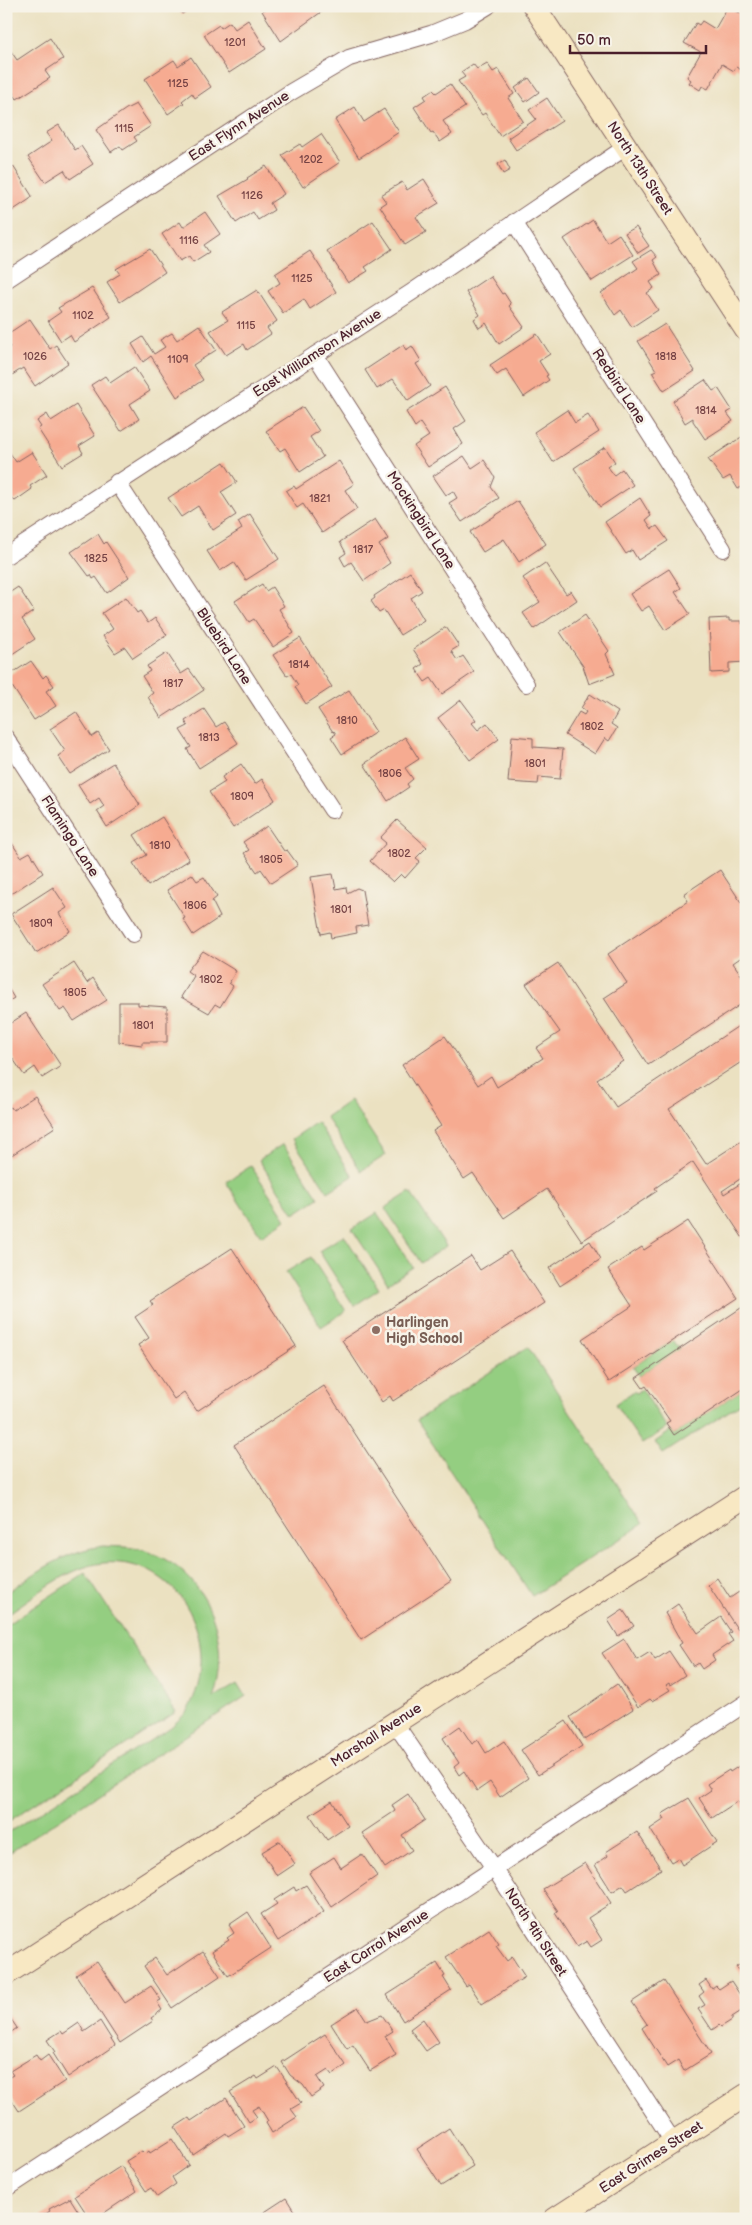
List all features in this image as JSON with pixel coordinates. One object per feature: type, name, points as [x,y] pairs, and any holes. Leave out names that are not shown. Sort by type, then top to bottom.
[{"type":"street","name":"East Flynn Avenue","points":[[6,280],[291,92],[350,58],[431,34],[465,20],[488,6]]},
{"type":"street","name":"North 13th Street","points":[[534,6],[746,330]]},
{"type":"street","name":"East Williamson Avenue","points":[[6,556],[117,482],[315,355],[626,147]]},
{"type":"street","name":"Redbird Lane","points":[[514,222],[723,549]]},
{"type":"street","name":"Mockingbird Lane","points":[[315,355],[526,684]]},
{"type":"street","name":"Bluebird Lane","points":[[117,482],[332,810]]},
{"type":"street","name":"Flamingo Lane","points":[[6,738],[133,934]]},
{"type":"street","name":"Marshall Avenue","points":[[6,1974],[746,1496]]},
{"type":"street","name":"East Carrol Avenue","points":[[6,2189],[746,1703]]},
{"type":"street","name":"North 9th Street","points":[[394,1722],[494,1868],[674,2143]]},
{"type":"street","name":"East Grimes Street","points":[[555,2219],[746,2095]]},
{"type":"green space","points":[[350,1100],[386,1155],[361,1171],[326,1117]]},
{"type":"green space","points":[[317,1122],[353,1176],[328,1192],[292,1139]]},
{"type":"green space","points":[[283,1144],[319,1198],[294,1214],[259,1160]]},
{"type":"green space","points":[[251,1166],[286,1219],[261,1236],[226,1182]]},
{"type":"green space","points":[[410,1192],[446,1246],[421,1263],[385,1208]]},
{"type":"green space","points":[[377,1213],[413,1267],[388,1284],[352,1229]]},
{"type":"green space","points":[[344,1235],[379,1289],[354,1306],[319,1251]]},
{"type":"green space","points":[[311,1257],[346,1311],[321,1327],[286,1272]]},
{"type":"green space","points":[[673,1340],[680,1349],[639,1376],[633,1367]]},
{"type":"green space","points":[[528,1347],[643,1524],[532,1596],[417,1420]]},
{"type":"green space","points":[[746,1387],[746,1400],[663,1454],[655,1442],[671,1431],[674,1435]]},
{"type":"green space","points":[[642,1389],[667,1428],[642,1444],[615,1404],[634,1391],[636,1393]]},
{"type":"green space","points":[[103,1546],[138,1549],[161,1557],[181,1570],[196,1587],[208,1606],[216,1628],[219,1651],[219,1675],[213,1698],[238,1683],[246,1696],[6,1855],[6,1834],[171,1727],[187,1711],[198,1686],[201,1660],[198,1634],[189,1610],[174,1590],[155,1574],[131,1565],[103,1563],[77,1570],[52,1583],[6,1615],[6,1593],[52,1563],[76,1552]]},
{"type":"green space","points":[[85,1573],[176,1712],[6,1823],[6,1625]]},
{"type":"building","points":[[177,6],[194,6],[182,14]]},
{"type":"building","points":[[270,6],[321,6],[324,10],[281,41],[262,11]]},
{"type":"building","points":[[728,6],[745,16],[746,73],[736,67],[734,71],[722,64],[708,89],[702,86],[700,90],[689,83],[691,80],[687,77],[701,52],[684,43],[696,23],[699,25],[702,21],[715,29]]},
{"type":"building","points":[[248,20],[266,49],[229,73],[204,35],[219,25],[221,28],[230,22],[235,29]]},
{"type":"building","points":[[50,38],[63,59],[45,71],[50,78],[17,99],[6,82],[6,44],[17,60]]},
{"type":"building","points":[[191,57],[211,87],[195,98],[192,93],[182,101],[184,103],[168,114],[145,79],[174,60],[178,66]]},
{"type":"building","points":[[487,63],[493,72],[498,69],[514,94],[508,98],[523,121],[500,136],[485,113],[482,115],[458,81],[465,77],[461,72],[473,64],[477,69]]},
{"type":"building","points":[[529,78],[539,92],[525,102],[515,88]]},
{"type":"building","points":[[450,84],[465,107],[443,121],[452,134],[440,142],[433,132],[431,133],[414,107],[426,99],[424,96],[433,90],[436,93]]},
{"type":"building","points":[[547,98],[562,121],[516,150],[508,138],[536,119],[529,110]]},
{"type":"building","points":[[136,104],[151,126],[134,137],[137,141],[123,150],[120,146],[111,152],[96,130]]},
{"type":"building","points":[[355,107],[364,122],[384,109],[399,132],[359,158],[335,120]]},
{"type":"building","points":[[59,125],[75,150],[81,146],[93,164],[70,179],[64,170],[45,182],[28,157],[52,141],[46,133]]},
{"type":"building","points":[[321,134],[340,162],[303,187],[282,155],[300,144],[302,147]]},
{"type":"building","points":[[505,160],[510,170],[503,174],[498,164]]},
{"type":"building","points":[[13,166],[32,196],[12,211],[10,209],[8,211],[11,217],[6,220],[6,171]]},
{"type":"building","points":[[266,166],[284,194],[270,203],[274,210],[258,220],[253,212],[236,223],[219,196]]},
{"type":"building","points":[[424,179],[439,203],[416,217],[426,232],[405,245],[380,206],[386,202],[381,195],[402,182],[407,190]]},
{"type":"building","points":[[205,212],[220,234],[204,245],[209,252],[193,262],[189,256],[180,261],[162,234],[180,222],[183,227]]},
{"type":"building","points":[[593,220],[607,242],[619,234],[633,255],[592,281],[564,239]]},
{"type":"building","points":[[373,221],[392,249],[365,267],[368,271],[348,283],[327,251]]},
{"type":"building","points":[[636,227],[649,246],[638,253],[625,233]]},
{"type":"building","points":[[150,249],[165,272],[120,302],[107,282],[120,274],[116,269]]},
{"type":"building","points":[[651,250],[657,257],[653,260],[661,275],[650,282],[654,288],[647,293],[658,310],[632,327],[621,310],[615,315],[601,293],[638,268],[633,261]]},
{"type":"building","points":[[310,251],[336,292],[310,309],[304,299],[283,313],[268,291],[280,283],[275,274]]},
{"type":"building","points":[[490,276],[502,294],[504,293],[511,304],[509,306],[524,327],[499,344],[486,323],[479,328],[474,319],[480,315],[466,292]]},
{"type":"building","points":[[92,288],[111,317],[74,342],[70,335],[61,341],[48,321],[61,312],[58,308]]},
{"type":"building","points":[[257,290],[277,321],[267,328],[271,334],[247,350],[244,344],[226,355],[210,331],[228,320],[222,312]]},
{"type":"building","points":[[30,319],[50,349],[56,345],[68,363],[35,386],[23,368],[6,379],[6,349],[10,347],[6,341],[6,335]]},
{"type":"building","points":[[665,324],[695,371],[664,391],[652,372],[656,370],[638,341]]},
{"type":"building","points":[[199,325],[216,350],[193,365],[203,380],[177,397],[151,356],[143,362],[132,344],[143,337],[154,354],[165,347],[160,340],[172,333],[177,340]]},
{"type":"building","points":[[537,334],[550,354],[539,361],[549,380],[524,397],[506,369],[497,375],[490,365]]},
{"type":"building","points":[[403,345],[406,350],[412,346],[421,361],[416,364],[430,386],[408,401],[393,379],[377,389],[365,370]]},
{"type":"building","points":[[134,367],[150,391],[130,404],[139,419],[121,431],[91,385],[105,376],[110,383]]},
{"type":"building","points":[[705,380],[713,391],[718,388],[732,410],[727,413],[733,421],[705,439],[693,418],[685,423],[673,401]]},
{"type":"building","points":[[445,387],[466,421],[454,429],[463,444],[428,467],[414,446],[429,436],[420,423],[415,427],[406,412]]},
{"type":"building","points":[[76,405],[95,436],[79,446],[83,453],[62,466],[38,429],[41,427],[37,421],[47,414],[51,421]]},
{"type":"building","points":[[303,407],[319,431],[310,437],[323,457],[300,472],[285,448],[280,451],[266,431]]},
{"type":"building","points":[[567,410],[575,423],[588,415],[599,432],[553,462],[534,432]]},
{"type":"building","points":[[746,434],[746,484],[738,489],[730,476],[723,480],[708,459]]},
{"type":"building","points":[[6,447],[16,462],[32,452],[47,475],[30,486],[32,489],[15,501],[10,497],[6,499]]},
{"type":"building","points":[[605,447],[615,462],[608,467],[614,475],[622,469],[633,485],[600,507],[574,468]]},
{"type":"building","points":[[464,456],[472,468],[484,460],[495,477],[491,487],[499,498],[462,522],[449,503],[457,498],[453,491],[446,495],[433,476]]},
{"type":"building","points":[[339,461],[354,484],[345,490],[357,509],[322,533],[303,504],[297,508],[286,491],[294,486],[296,489]]},
{"type":"building","points":[[224,462],[237,482],[221,492],[236,515],[213,530],[198,506],[181,517],[168,498]]},
{"type":"building","points":[[640,498],[651,516],[646,520],[652,529],[657,526],[668,541],[638,560],[632,550],[626,554],[605,522]]},
{"type":"building","points":[[518,501],[546,544],[519,562],[504,539],[483,552],[470,532]]},
{"type":"building","points":[[250,514],[279,559],[246,580],[234,562],[220,571],[207,551],[242,529],[238,522]]},
{"type":"building","points":[[375,519],[388,539],[379,545],[390,563],[364,581],[351,562],[345,566],[340,557],[346,553],[340,542]]},
{"type":"building","points":[[98,534],[104,544],[106,542],[129,577],[107,593],[96,577],[93,579],[91,575],[89,576],[71,552]]},
{"type":"building","points":[[545,563],[566,594],[571,591],[577,600],[534,629],[523,613],[540,602],[523,578]]},
{"type":"building","points":[[669,569],[681,588],[675,592],[690,614],[665,630],[649,606],[641,611],[630,594]]},
{"type":"building","points":[[410,572],[422,591],[411,598],[424,620],[400,635],[384,610],[379,613],[371,601],[375,598],[374,596]]},
{"type":"building","points":[[262,584],[266,591],[272,587],[284,606],[279,609],[294,633],[273,647],[254,619],[249,622],[235,601]]},
{"type":"building","points":[[18,587],[34,611],[22,619],[35,639],[6,658],[6,595]]},
{"type":"building","points":[[126,597],[137,613],[140,611],[148,623],[155,618],[167,635],[133,658],[125,647],[115,653],[103,636],[113,629],[102,613]]},
{"type":"building","points":[[585,615],[609,651],[606,654],[615,674],[589,684],[583,666],[560,632]]},
{"type":"building","points":[[729,618],[729,621],[742,621],[742,624],[746,624],[746,662],[729,663],[729,672],[711,673],[709,619]]},
{"type":"building","points":[[446,627],[459,646],[451,651],[457,660],[463,656],[474,672],[442,694],[431,678],[425,682],[416,669],[423,664],[413,649]]},
{"type":"building","points":[[300,638],[332,687],[306,704],[295,687],[298,685],[291,674],[287,676],[273,655]]},
{"type":"building","points":[[167,653],[181,674],[189,669],[204,690],[161,718],[148,697],[153,693],[142,676],[150,671],[147,666]]},
{"type":"building","points":[[31,661],[43,678],[46,675],[54,686],[46,691],[56,706],[34,720],[6,677]]},
{"type":"building","points":[[349,690],[376,732],[342,754],[331,737],[336,734],[318,709]]},
{"type":"building","points":[[590,694],[618,712],[611,724],[617,728],[609,741],[605,738],[595,754],[565,735],[579,712],[584,715],[586,712],[581,708]]},
{"type":"building","points":[[461,700],[476,720],[472,723],[478,730],[487,723],[499,739],[470,760],[438,718]]},
{"type":"building","points":[[204,709],[216,727],[224,722],[238,743],[199,768],[187,749],[191,747],[180,730],[188,726],[185,721]]},
{"type":"building","points":[[76,712],[92,737],[98,733],[109,749],[70,774],[58,756],[65,751],[50,729]]},
{"type":"building","points":[[512,736],[533,738],[533,747],[563,749],[560,779],[539,777],[538,784],[508,782]]},
{"type":"building","points":[[405,737],[419,759],[405,768],[413,779],[407,784],[409,787],[388,801],[364,764]]},
{"type":"building","points":[[113,763],[140,805],[107,827],[97,811],[104,806],[99,798],[90,804],[78,785]]},
{"type":"building","points":[[241,764],[255,784],[262,779],[275,800],[233,828],[209,792],[225,782],[222,777]]},
{"type":"building","points":[[162,817],[189,860],[148,886],[133,863],[147,855],[134,835]]},
{"type":"building","points":[[397,820],[427,847],[416,858],[420,861],[405,878],[401,874],[393,882],[370,861],[386,843],[380,838]]},
{"type":"building","points":[[267,826],[284,851],[287,850],[298,865],[271,883],[261,869],[257,872],[244,853],[249,850],[243,842]]},
{"type":"building","points":[[6,834],[21,857],[30,852],[43,873],[6,897]]},
{"type":"building","points":[[720,870],[746,910],[746,954],[733,963],[746,982],[746,1001],[648,1065],[604,998],[627,983],[608,954],[688,901],[684,894]]},
{"type":"building","points":[[192,874],[197,881],[204,877],[217,897],[212,901],[220,917],[193,935],[183,919],[185,918],[167,890]]},
{"type":"building","points":[[333,874],[336,889],[346,887],[347,893],[357,888],[362,890],[368,925],[356,927],[357,933],[331,938],[330,932],[321,934],[311,877]]},
{"type":"building","points":[[53,887],[67,908],[59,913],[70,931],[36,953],[11,914]]},
{"type":"building","points":[[203,951],[236,971],[229,983],[233,986],[220,1007],[215,1004],[209,1013],[181,997],[194,976],[187,971]]},
{"type":"building","points":[[74,963],[87,983],[93,978],[107,1000],[74,1021],[65,1008],[60,1011],[42,984]]},
{"type":"building","points":[[558,963],[623,1061],[597,1079],[616,1107],[746,1021],[746,1059],[669,1109],[706,1164],[746,1138],[746,1175],[722,1191],[724,1194],[746,1180],[746,1243],[693,1162],[655,1188],[657,1191],[582,1241],[547,1189],[504,1218],[473,1173],[464,1179],[433,1131],[441,1126],[402,1065],[445,1036],[478,1085],[491,1076],[497,1087],[543,1058],[536,1048],[560,1032],[526,984]]},
{"type":"building","points":[[6,985],[14,998],[6,1003]]},
{"type":"building","points":[[119,1002],[138,1002],[138,1005],[167,1007],[167,1042],[142,1042],[142,1045],[119,1042]]},
{"type":"building","points":[[26,1013],[61,1066],[42,1078],[35,1067],[24,1075],[11,1056],[9,1058],[6,1053],[6,1026]]},
{"type":"building","points":[[35,1096],[55,1127],[7,1158],[6,1110],[11,1107],[13,1110]]},
{"type":"building","points":[[688,1221],[738,1298],[609,1382],[582,1339],[632,1306],[608,1269],[642,1247],[644,1250]]},
{"type":"building","points":[[590,1241],[601,1259],[560,1286],[549,1268]]},
{"type":"building","points":[[232,1248],[296,1346],[197,1411],[184,1392],[174,1399],[138,1345],[149,1338],[135,1317],[153,1305],[150,1301]]},
{"type":"building","points":[[510,1251],[544,1303],[393,1401],[390,1396],[382,1402],[342,1340],[471,1256],[480,1270]]},
{"type":"building","points":[[744,1306],[746,1309],[746,1387],[674,1435],[666,1423],[670,1421],[646,1386],[643,1388],[636,1378]]},
{"type":"building","points":[[324,1386],[451,1581],[361,1640],[234,1445]]},
{"type":"building","points":[[717,1578],[730,1598],[739,1592],[746,1601],[746,1638],[744,1639],[708,1585]]},
{"type":"building","points":[[678,1604],[698,1633],[721,1617],[731,1632],[728,1634],[733,1641],[712,1655],[715,1660],[702,1669],[698,1663],[693,1666],[679,1645],[682,1643],[665,1613]]},
{"type":"building","points":[[623,1610],[634,1626],[618,1636],[608,1620]]},
{"type":"building","points":[[624,1639],[637,1660],[650,1652],[655,1660],[669,1651],[685,1675],[670,1685],[669,1683],[666,1685],[670,1690],[638,1707],[602,1653]]},
{"type":"building","points":[[617,1684],[633,1709],[585,1740],[570,1717]]},
{"type":"building","points":[[566,1721],[582,1746],[538,1775],[521,1750]]},
{"type":"building","points":[[460,1726],[472,1744],[478,1740],[486,1753],[504,1741],[528,1778],[500,1797],[490,1782],[477,1791],[464,1771],[459,1775],[454,1767],[459,1763],[443,1738]]},
{"type":"building","points":[[739,1766],[746,1776],[746,1813],[738,1801],[712,1818],[699,1798],[711,1790],[707,1784]]},
{"type":"building","points":[[408,1794],[425,1820],[402,1835],[412,1850],[385,1868],[362,1833],[395,1811],[392,1805]]},
{"type":"building","points":[[689,1798],[717,1842],[682,1865],[678,1858],[671,1862],[650,1829],[665,1819],[662,1814]]},
{"type":"building","points":[[332,1801],[348,1826],[327,1840],[310,1815]]},
{"type":"building","points":[[637,1832],[661,1869],[627,1891],[623,1885],[612,1892],[595,1865],[608,1856],[606,1852]]},
{"type":"building","points":[[280,1841],[295,1864],[277,1876],[262,1852]]},
{"type":"building","points":[[362,1854],[377,1876],[332,1907],[309,1873],[334,1857],[341,1868]]},
{"type":"building","points":[[585,1863],[611,1903],[588,1918],[602,1940],[591,1947],[587,1941],[577,1947],[555,1913],[558,1911],[543,1889]]},
{"type":"building","points":[[306,1885],[324,1912],[278,1941],[261,1914],[277,1904],[274,1900],[294,1887],[296,1891]]},
{"type":"building","points":[[248,1912],[271,1948],[228,1976],[212,1951],[229,1940],[227,1938],[234,1933],[229,1925]]},
{"type":"building","points":[[489,1929],[499,1944],[496,1946],[507,1961],[512,1957],[525,1977],[482,2004],[469,1984],[466,1986],[446,1957]]},
{"type":"building","points":[[203,1951],[220,1976],[172,2008],[144,1966],[155,1958],[167,1975]]},
{"type":"building","points":[[97,1961],[125,2003],[151,1986],[161,2000],[157,2002],[162,2010],[151,2018],[153,2021],[120,2043],[76,1975]]},
{"type":"building","points":[[746,1961],[746,1981],[736,1967]]},
{"type":"building","points":[[437,1963],[451,1990],[403,2021],[387,1995]]},
{"type":"building","points":[[706,1980],[712,1989],[716,1986],[719,1989],[731,1981],[746,2004],[746,2008],[732,2017],[732,2020],[712,2030],[698,2009],[705,2005],[699,1996],[704,1992],[699,1985]]},
{"type":"building","points":[[664,1981],[711,2054],[684,2071],[678,2060],[667,2067],[642,2028],[647,2024],[632,2002]]},
{"type":"building","points":[[358,2007],[367,2021],[382,2015],[393,2031],[385,2036],[396,2055],[370,2071],[353,2045],[347,2049],[331,2024]]},
{"type":"building","points":[[6,2012],[17,2028],[6,2036]]},
{"type":"building","points":[[423,2019],[439,2042],[426,2051],[410,2029]]},
{"type":"building","points":[[100,2021],[115,2045],[68,2077],[47,2040],[61,2031],[63,2034],[79,2023],[84,2032]]},
{"type":"building","points":[[325,2034],[346,2065],[332,2075],[328,2070],[317,2077],[324,2088],[311,2097],[303,2085],[290,2075],[282,2062]]},
{"type":"building","points":[[36,2055],[40,2061],[48,2055],[65,2081],[19,2111],[6,2091],[6,2079],[13,2075],[10,2071]]},
{"type":"building","points":[[277,2067],[301,2103],[291,2109],[297,2117],[272,2133],[266,2123],[268,2121],[259,2106],[252,2110],[257,2117],[249,2122],[230,2092],[256,2076],[258,2079]]},
{"type":"building","points":[[226,2098],[244,2126],[228,2136],[226,2133],[193,2155],[175,2127],[189,2118],[191,2121]]},
{"type":"building","points":[[449,2128],[473,2166],[441,2186],[417,2149]]},
{"type":"building","points":[[172,2139],[189,2165],[172,2177],[176,2184],[157,2197],[151,2188],[146,2191],[126,2161],[142,2151],[145,2154],[149,2151],[150,2153]]},
{"type":"building","points":[[121,2166],[137,2191],[95,2219],[90,2219],[75,2196]]},
{"type":"building","points":[[70,2198],[83,2219],[38,2219],[50,2211],[49,2209]]},
{"type":"building","points":[[286,2198],[299,2219],[254,2219]]},
{"type":"place","name":"Harlingen High School","points":[[376,1330]]}]
